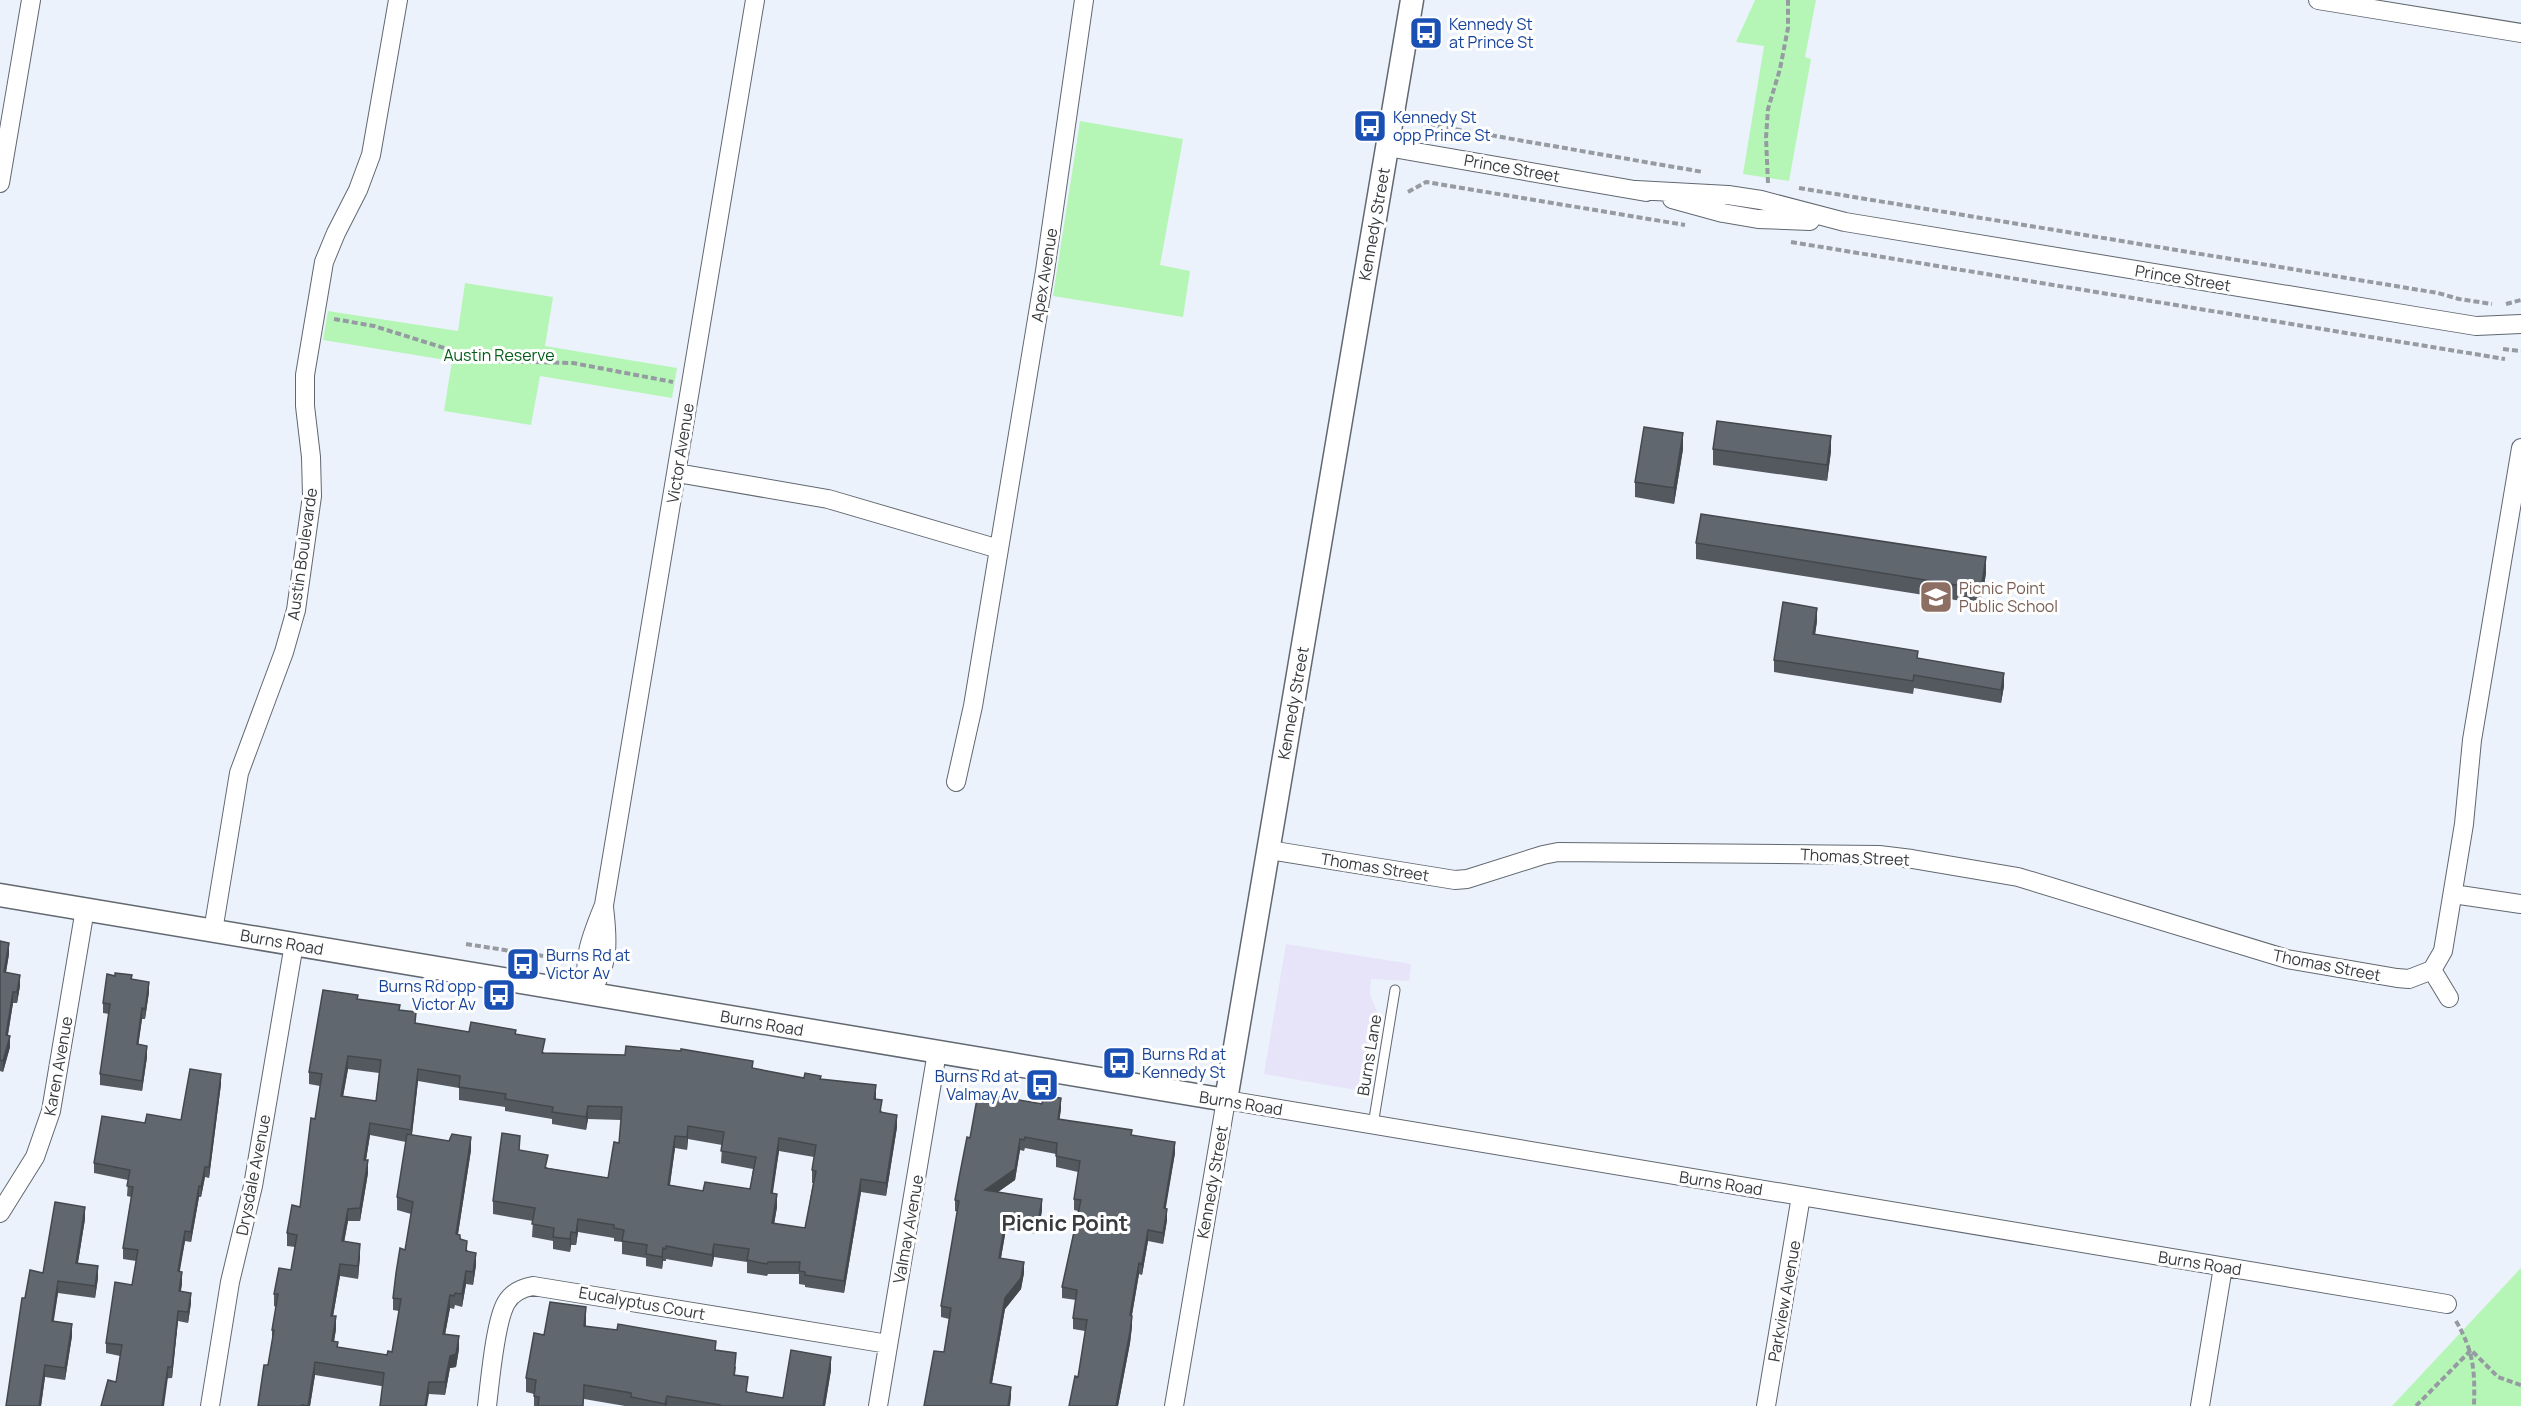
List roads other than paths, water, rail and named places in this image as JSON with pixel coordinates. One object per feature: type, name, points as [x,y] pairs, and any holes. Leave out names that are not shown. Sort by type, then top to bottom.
[{"type":"street","points":[[0,183],[31,0]]},
{"type":"street","name":"Austin Boulevarde","points":[[213,931],[239,774],[284,652],[296,610],[312,496],[311,457],[304,406],[305,375],[324,262],[358,190],[371,155],[398,0]]},
{"type":"street","name":"Victor Avenue","points":[[589,994],[584,974],[591,936],[604,905],[755,0]]},
{"type":"street","name":"Apex Avenue","points":[[956,782],[973,706],[1054,216],[1084,0]]},
{"type":"street","name":"Kennedy Street","points":[[1174,1406],[1412,0]]},
{"type":"street","points":[[2318,0],[2521,33]]},
{"type":"street","name":"Prince Street","points":[[1388,147],[1636,190],[1723,213],[1758,219],[1845,222],[2476,326],[2521,324]]},
{"type":"street","points":[[2449,998],[2432,970],[2443,951],[2464,824],[2472,740],[2521,448]]},
{"type":"street","points":[[676,473],[853,505],[999,549]]},
{"type":"street","name":"Thomas Street","points":[[1269,850],[1455,880],[1467,879],[1558,852],[1887,855],[2032,881],[2301,962],[2409,979],[2432,970]]},
{"type":"street","points":[[2452,894],[2521,904]]},
{"type":"street","name":"Burns Road","points":[[0,895],[2447,1304]]},
{"type":"street","name":"Karen Avenue","points":[[0,1213],[35,1157],[51,1111],[85,909]]},
{"type":"street","name":"Drysdale Avenue","points":[[210,1406],[230,1282],[253,1186],[294,944]]},
{"type":"street","name":"Valmay Avenue","points":[[878,1406],[937,1052]]},
{"type":"street","name":"Parkview Avenue","points":[[1766,1406],[1802,1196]]},
{"type":"street","points":[[2200,1406],[2223,1267]]},
{"type":"street","name":"Eucalyptus Court","points":[[486,1406],[502,1312],[513,1294],[522,1288],[533,1286],[888,1344]]},
{"type":"lane","name":"Burns Lane","points":[[1373,1125],[1395,990]]},
{"type":"place","name":"Kennedy St at Prince St","points":[[1426,33]]},
{"type":"place","name":"Kennedy St opp Prince St","points":[[1370,126]]},
{"type":"place","name":"Picnic Point Public School","points":[[1936,597]]},
{"type":"place","name":"Burns Rd at Victor Av","points":[[523,964]]},
{"type":"place","name":"Burns Rd opp Victor Av","points":[[499,995]]},
{"type":"place","name":"Burns Rd at Kennedy St","points":[[1119,1063]]},
{"type":"place","name":"Burns Rd at Valmay Av","points":[[1042,1085]]},
{"type":"district","name":"Picnic Point","points":[[1065,1223]]},
{"type":"park label","name":"Austin Reserve","points":[[499,355]]}]
